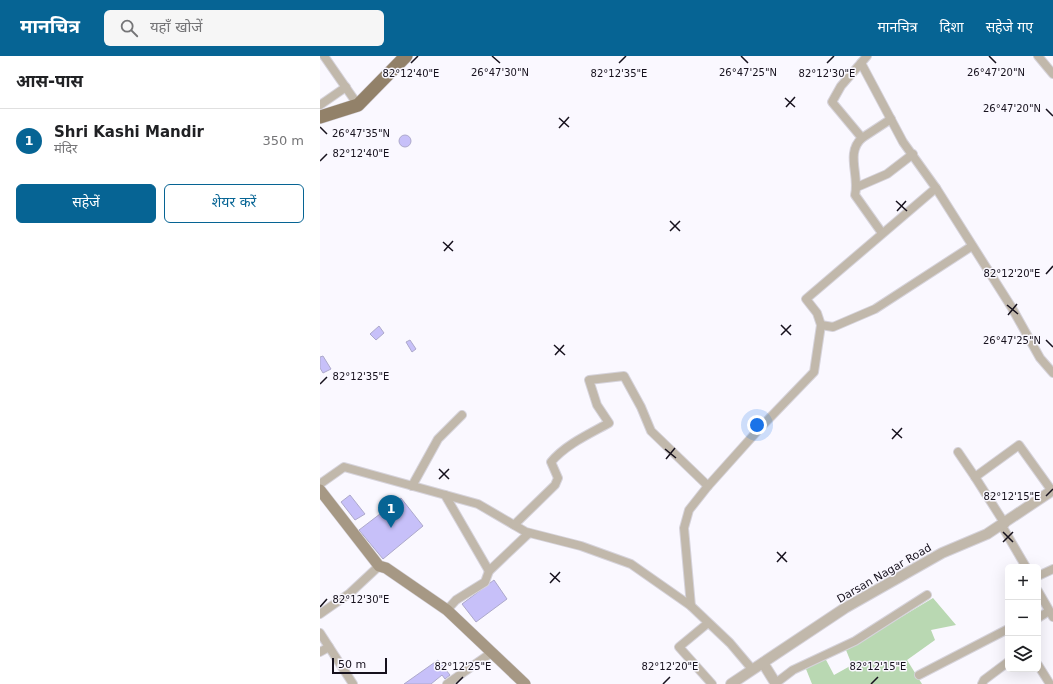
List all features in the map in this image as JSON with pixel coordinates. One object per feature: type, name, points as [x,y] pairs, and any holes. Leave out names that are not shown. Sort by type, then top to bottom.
[{"type":"main road","points":[[320,117],[358,105],[406,56]]},
{"type":"main road","points":[[320,490],[379,566],[392,571],[447,610],[525,684]]},
{"type":"street","points":[[324,56],[358,105]]},
{"type":"street","points":[[862,138],[832,102],[841,86],[867,56]]},
{"type":"street","points":[[1038,56],[1053,74]]},
{"type":"street","points":[[861,63],[903,142],[936,188],[1012,308],[1040,358],[1052,369]]},
{"type":"street","points":[[320,105],[346,87]]},
{"type":"street","points":[[882,233],[855,195],[857,187],[854,158],[855,144],[891,119]]},
{"type":"street","points":[[857,187],[887,174],[913,154]]},
{"type":"street","points":[[690,606],[684,528],[689,510],[708,486],[760,428],[814,372],[821,325],[817,314],[806,299],[936,188]]},
{"type":"street","points":[[821,325],[833,327],[875,309],[972,246]]},
{"type":"street","points":[[514,525],[555,484],[558,478],[550,462],[579,440],[608,424],[597,405],[589,380],[624,376],[642,407],[651,431],[708,486]]},
{"type":"street","points":[[412,486],[438,439],[462,415]]},
{"type":"street","points":[[975,477],[1019,445],[1053,490]]},
{"type":"street","points":[[958,452],[975,477],[1024,564]]},
{"type":"street","points":[[320,484],[344,467],[478,504],[529,533],[581,546],[631,564],[690,606],[730,643],[752,669]]},
{"type":"street","name":"Darsan Nagar Road","points":[[731,684],[845,608],[897,577],[942,553],[987,534],[1003,525],[1053,490]]},
{"type":"street","points":[[445,495],[489,571]]},
{"type":"street","points":[[447,610],[456,600],[485,582],[489,571],[529,533]]},
{"type":"street","points":[[320,614],[350,593],[379,566]]},
{"type":"street","points":[[1041,574],[1053,568]]},
{"type":"street","points":[[763,663],[776,683],[793,670],[855,641],[927,595]]},
{"type":"street","points":[[1041,596],[1051,614],[1041,617]]},
{"type":"street","points":[[708,623],[679,647],[712,684]]},
{"type":"street","points":[[919,675],[1005,631]]},
{"type":"street","points":[[320,633],[353,684]]},
{"type":"street","points":[[320,652],[329,647]]},
{"type":"street","points":[[447,684],[491,653]]},
{"type":"street","points":[[982,684],[984,680],[1005,664]]},
{"type":"street","points":[[1041,670],[1050,684]]},
{"type":"green space","points":[[933,598],[956,625],[931,630],[935,640],[907,660],[922,684],[812,684],[806,669],[825,658],[834,675],[852,665],[846,650]]},
{"type":"building","points":[[403,135],[407,135],[411,141],[407,147],[403,147],[399,143],[399,139]]},
{"type":"building","points":[[379,326],[384,333],[376,340],[370,334]]},
{"type":"building","points":[[410,340],[416,349],[412,352],[406,342]]},
{"type":"building","points":[[323,356],[331,369],[323,373],[320,368],[320,357]]},
{"type":"building","points":[[350,495],[365,514],[355,520],[341,502]]},
{"type":"building","points":[[401,498],[423,526],[383,559],[359,530]]},
{"type":"building","points":[[494,580],[507,599],[476,622],[462,604]]},
{"type":"building","points":[[438,660],[450,675],[445,679],[442,675],[431,684],[404,684]]},
{"type":"place","name":"Shri Kashi Mandir","points":[[391,528]]}]
